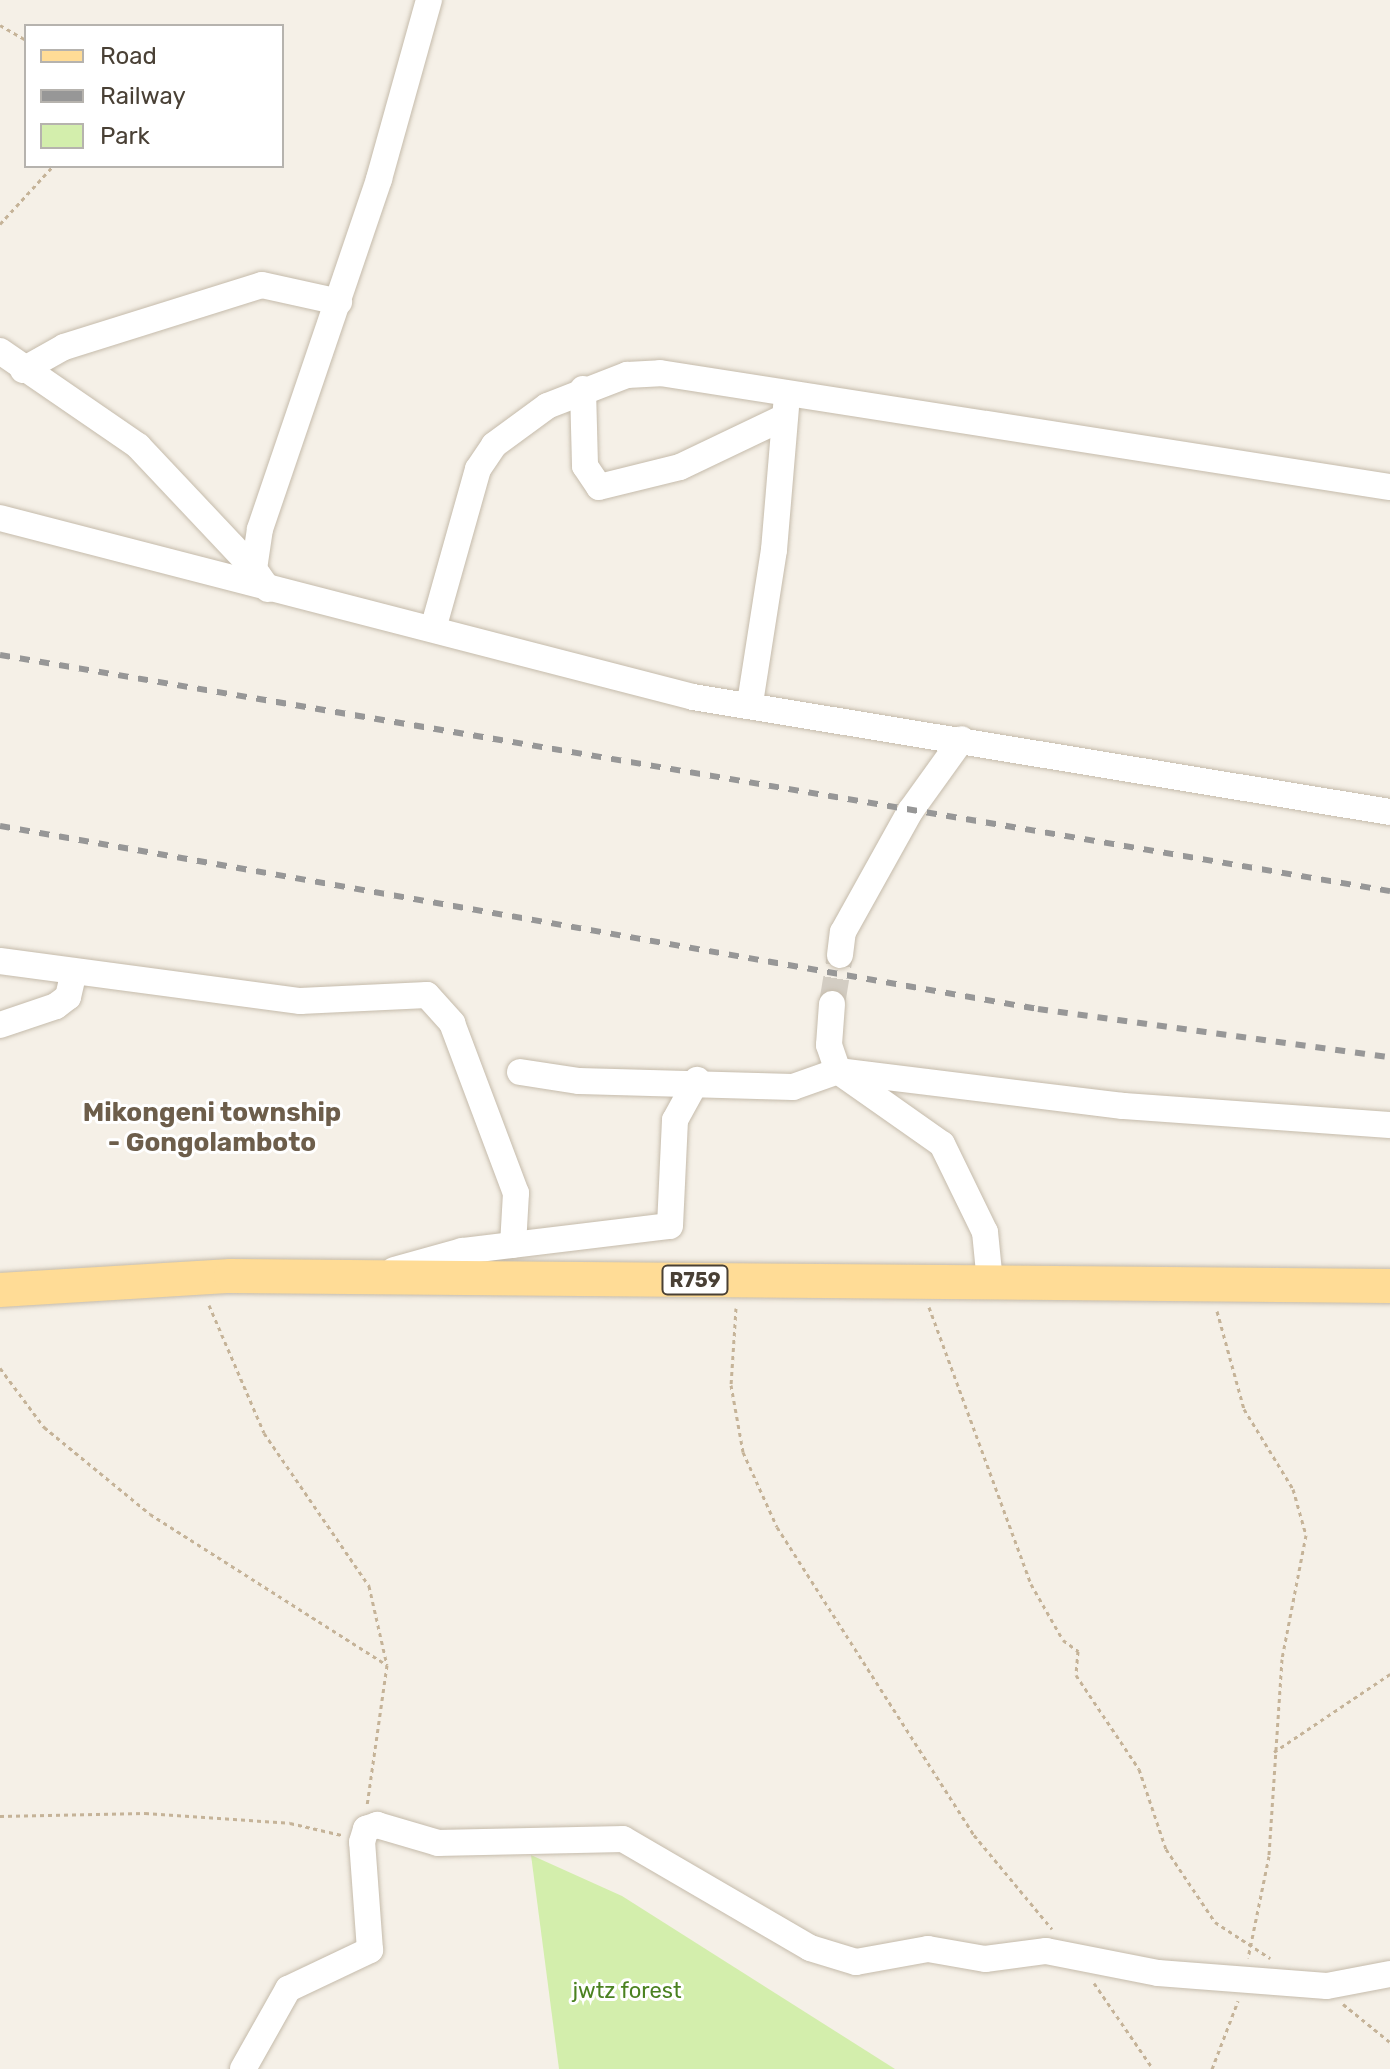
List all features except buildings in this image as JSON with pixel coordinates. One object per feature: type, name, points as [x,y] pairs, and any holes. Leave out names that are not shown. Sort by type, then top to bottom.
[{"type":"main road","name":"R759","points":[[0,1290],[197,1276],[1390,1286]]},
{"type":"street","points":[[261,579],[260,529],[339,302],[429,0]]},
{"type":"street","points":[[23,370],[64,347],[262,285],[339,302]]},
{"type":"street","points":[[0,351],[23,370],[138,446],[261,579]]},
{"type":"street","points":[[433,629],[478,469],[513,424],[583,389],[660,373],[786,406],[1390,487]]},
{"type":"street","points":[[583,389],[585,466],[599,487],[680,467],[786,406]]},
{"type":"street","points":[[750,703],[786,406]]},
{"type":"street","points":[[0,518],[261,579],[433,629],[693,697],[750,703],[1390,812]]},
{"type":"street","points":[[840,955],[843,932],[911,810],[962,739]]},
{"type":"street","points":[[0,961],[73,975],[300,1001],[427,995],[452,1023],[516,1193],[513,1245]]},
{"type":"street","points":[[0,1025],[56,1006],[68,997],[73,975]]},
{"type":"street","points":[[832,1004],[829,1045],[838,1071],[942,1144],[985,1232],[990,1282]]},
{"type":"street","points":[[520,1072],[579,1081],[697,1080],[793,1087],[838,1071],[1123,1106],[1390,1125]]},
{"type":"street","points":[[363,1278],[513,1245],[670,1226],[675,1120],[697,1080]]},
{"type":"street","points":[[243,2069],[288,1989],[370,1950],[364,1836],[377,1825],[438,1843],[623,1839],[810,1948],[856,1962],[928,1949],[985,1959],[1073,1954],[1158,1973],[1327,1986],[1390,1974]]},
{"type":"path","points":[[0,25],[24,39]]},
{"type":"path","points":[[0,224],[51,168]]},
{"type":"path","points":[[0,1816],[145,1813],[290,1823],[364,1836],[371,1744],[387,1665],[369,1586],[264,1433],[197,1276]]},
{"type":"path","points":[[737,1280],[731,1385],[743,1452],[777,1527],[974,1835],[1073,1954],[1153,2069]]},
{"type":"path","points":[[919,1282],[1031,1584],[1063,1640],[1078,1651],[1076,1675],[1139,1769],[1166,1849],[1215,1922],[1250,1947]]},
{"type":"path","points":[[1210,1284],[1244,1409],[1293,1489],[1306,1535],[1274,1752],[1269,1856],[1243,1979],[1212,2069]]},
{"type":"path","points":[[0,1368],[44,1427],[150,1514],[387,1665]]},
{"type":"path","points":[[1274,1752],[1390,1674]]},
{"type":"path","points":[[1327,1986],[1390,2042]]},
{"type":"green space","name":"jwtz forest","points":[[531,1855],[622,1896],[895,2069],[559,2069]]},
{"type":"tunnel","points":[[832,1004],[840,955]]},
{"type":"railway","points":[[0,655],[1390,891]]},
{"type":"railway","points":[[0,826],[1038,1009],[1390,1057]]},
{"type":"district","name":"Mikongeni township - Gongolamboto","points":[[212,1128]]}]
